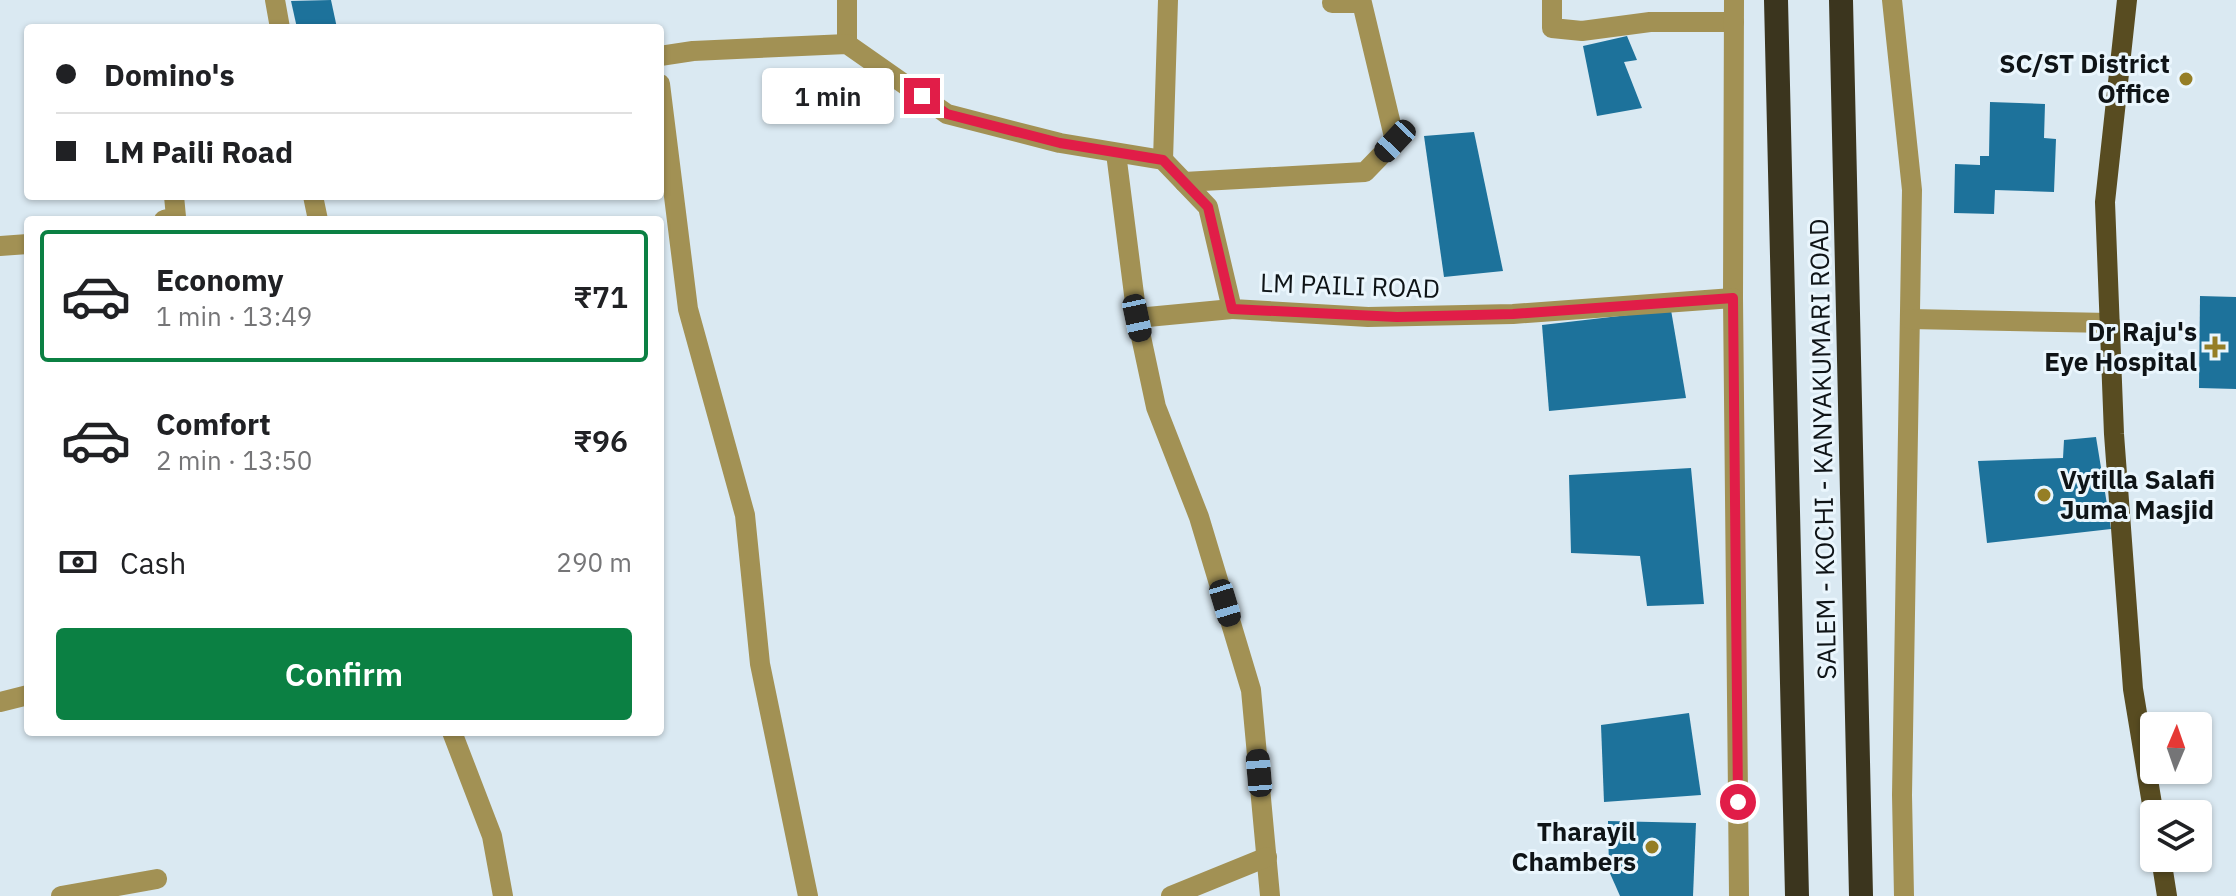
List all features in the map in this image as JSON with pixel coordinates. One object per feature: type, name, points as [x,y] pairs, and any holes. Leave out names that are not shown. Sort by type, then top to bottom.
[{"type":"highway","name":"SALEM - KOCHI - KANYAKUMARI ROAD","points":[[1776,0],[1797,896]]},
{"type":"highway","name":"SALEM - KOCHI - KANYAKUMARI ROAD","points":[[1841,0],[1861,896]]},
{"type":"main road","points":[[2127,0],[2105,202],[2114,434],[2133,689],[2151,800]]},
{"type":"main road","points":[[2163,872],[2167,896]]},
{"type":"street","points":[[275,0],[279,24]]},
{"type":"street","points":[[847,0],[847,44]]},
{"type":"street","points":[[664,55],[693,51],[847,44],[947,114],[1060,143],[1163,160],[1168,0]]},
{"type":"street","points":[[1552,0],[1552,28],[1582,31],[1650,22],[1734,22]]},
{"type":"street","points":[[1734,0],[1733,298],[1739,896]]},
{"type":"street","points":[[1892,0],[1912,190],[1902,795],[1904,896]]},
{"type":"street","points":[[1184,182],[1365,172],[1395,141],[1362,3],[1332,3]]},
{"type":"street","points":[[664,116],[688,309],[745,515],[760,664],[808,896]]},
{"type":"street","points":[[1116,153],[1137,318],[1156,407],[1199,517],[1251,690],[1270,896]]},
{"type":"street","name":"LM PAILI ROAD","points":[[1163,160],[1208,207],[1232,309],[1383,317],[1513,314],[1733,298]]},
{"type":"street","points":[[0,246],[24,244]]},
{"type":"street","points":[[1137,318],[1232,309]]},
{"type":"street","points":[[1910,319],[2110,323]]},
{"type":"street","points":[[0,702],[24,696]]},
{"type":"street","points":[[454,736],[492,836],[503,896]]},
{"type":"street","points":[[1171,896],[1267,857]]},
{"type":"street","points":[[61,896],[157,879]]},
{"type":"building","points":[[331,0],[336,24],[296,24],[291,1]]},
{"type":"building","points":[[1627,36],[1637,60],[1624,62],[1642,108],[1597,116],[1583,46]]},
{"type":"building","points":[[1990,102],[2045,104],[2044,138],[2056,139],[2054,192],[1995,190],[1994,214],[1954,213],[1955,164],[1980,165],[1980,156],[1989,156]]},
{"type":"building","points":[[1474,132],[1503,271],[1444,277],[1424,136]]},
{"type":"building","points":[[2200,296],[2236,297],[2236,389],[2199,388]]},
{"type":"building","points":[[1671,310],[1686,398],[1549,411],[1542,325]]},
{"type":"building","name":"Vytilla Salafi Juma Masjid","points":[[2096,437],[2111,529],[1987,543],[1978,461],[2063,458],[2064,440]]},
{"type":"building","points":[[1691,468],[1704,604],[1647,606],[1640,556],[1571,553],[1569,475]]},
{"type":"building","points":[[1689,713],[1701,795],[1604,802],[1601,725]]},
{"type":"building","name":"Tharayil Chambers","points":[[1608,821],[1696,823],[1693,896],[1620,896],[1609,871]]},
{"type":"place","name":"SC/ST District Office","points":[[2186,79]]},
{"type":"place","name":"Dr Raju's Eye Hospital","points":[[2215,347]]},
{"type":"place","name":"Vytilla Salafi Juma Masjid","points":[[2044,495]]},
{"type":"place","name":"Tharayil Chambers","points":[[1652,847]]},
{"type":"route","points":[[922,96],[947,114],[1060,143],[1163,160],[1208,207],[1232,309],[1397,317],[1513,314],[1733,298],[1738,802]]}]
